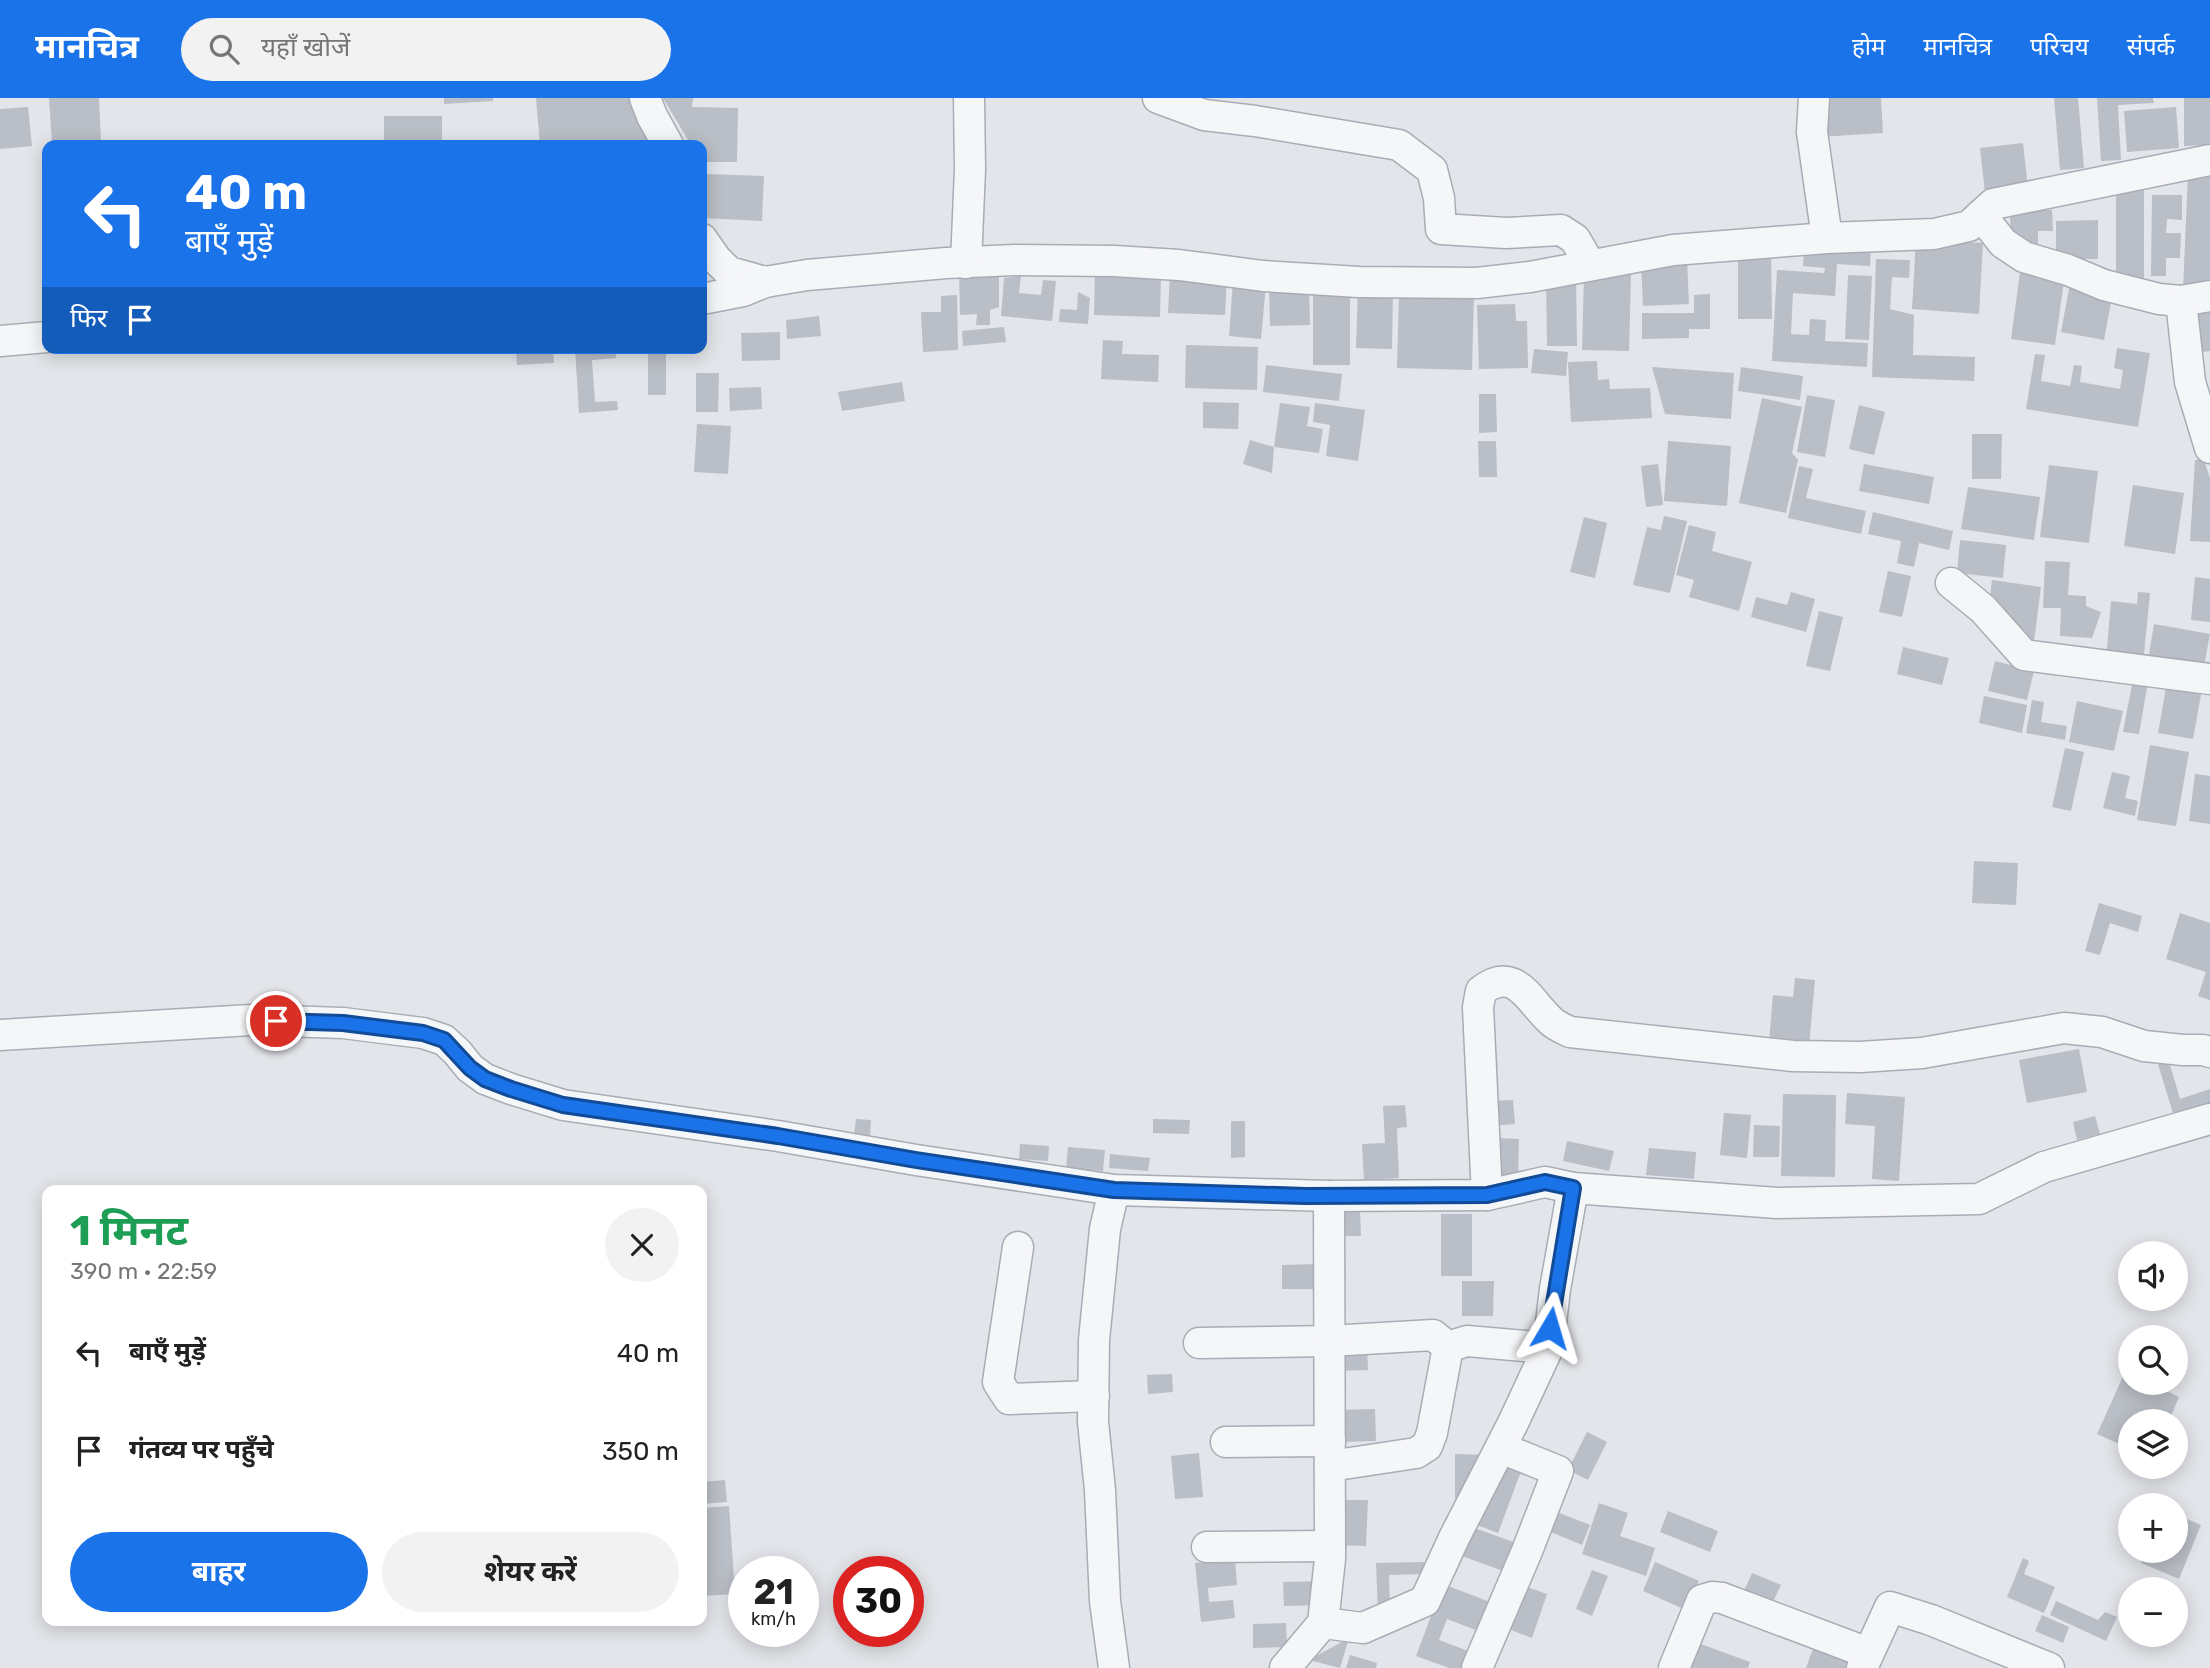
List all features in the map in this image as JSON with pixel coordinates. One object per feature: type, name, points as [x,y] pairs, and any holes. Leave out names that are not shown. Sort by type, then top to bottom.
[{"type":"street","points":[[645,98],[665,140]]},
{"type":"street","points":[[966,263],[970,98]]},
{"type":"street","points":[[1158,98],[1204,115],[1399,145],[1432,170],[1439,198],[1441,229],[1506,233],[1560,230],[1575,239],[1590,265]]},
{"type":"street","points":[[1814,98],[1812,132],[1827,238]]},
{"type":"street","points":[[707,298],[743,291],[765,282],[807,275],[1014,260],[1114,261],[1179,265],[1273,276],[1418,284],[1477,282],[1530,277],[1673,250],[1827,238],[1934,234],[1969,226],[1993,204],[2210,160]]},
{"type":"street","points":[[1981,215],[2003,243],[2024,257],[2068,270],[2104,285],[2159,299],[2181,301],[2210,296]]},
{"type":"street","points":[[707,246],[729,272],[765,282]]},
{"type":"street","points":[[2181,301],[2190,382],[2210,448]]},
{"type":"street","points":[[0,341],[42,337]]},
{"type":"street","points":[[1951,583],[1983,609],[2024,655],[2210,678]]},
{"type":"street","points":[[1487,1195],[1478,1007],[1481,991],[1493,982],[1515,984],[1527,993],[1552,1023],[1570,1032],[1793,1056],[1860,1057],[1922,1053],[2064,1028],[2102,1032],[2144,1046],[2203,1049],[2210,1052]]},
{"type":"street","points":[[0,1035],[251,1020],[343,1023],[423,1033],[444,1040],[470,1068],[485,1079],[563,1105],[778,1136],[1114,1190],[1329,1196],[1487,1195],[1545,1182],[1573,1188],[1777,1203],[1979,1199],[2045,1167],[2210,1119]]},
{"type":"street","points":[[1323,1623],[1363,1628],[1425,1601],[1548,1348],[1558,1269],[1573,1188]]},
{"type":"street","points":[[1114,1190],[1105,1229],[1094,1340],[1093,1422],[1100,1490],[1105,1601],[1114,1668]]},
{"type":"street","points":[[1285,1668],[1323,1623],[1330,1546],[1329,1196]]},
{"type":"street","points":[[1018,1248],[998,1382],[1003,1392],[1009,1399],[1094,1396]]},
{"type":"street","points":[[1199,1343],[1330,1341],[1433,1335],[1448,1347]]},
{"type":"street","points":[[1448,1347],[1466,1341],[1548,1348]]},
{"type":"street","points":[[1226,1442],[1330,1454],[1416,1453],[1427,1446],[1432,1433],[1448,1347]]},
{"type":"street","points":[[1477,1668],[1559,1471],[1500,1448]]},
{"type":"street","points":[[1207,1547],[1330,1546]]},
{"type":"street","points":[[1674,1668],[1703,1600],[1712,1597],[1722,1598],[1865,1661],[1890,1607],[1931,1619],[2049,1668]]},
{"type":"building","points":[[49,98],[99,98],[101,140],[52,140]]},
{"type":"building","points":[[444,98],[493,98],[493,101],[444,104]]},
{"type":"building","points":[[536,98],[635,98],[651,140],[540,140]]},
{"type":"building","points":[[663,98],[693,98],[692,107],[738,108],[737,162],[707,162],[707,140],[688,140]]},
{"type":"building","points":[[1816,98],[1881,98],[1883,133],[1819,137]]},
{"type":"building","points":[[2054,98],[2078,98],[2084,168],[2060,170]]},
{"type":"building","points":[[2097,98],[2153,98],[2154,103],[2118,105],[2121,160],[2101,161]]},
{"type":"building","points":[[2184,98],[2210,98],[2210,145],[2184,146]]},
{"type":"building","points":[[28,107],[32,146],[0,149],[0,109]]},
{"type":"building","points":[[2176,107],[2179,148],[2127,152],[2124,111]]},
{"type":"building","points":[[384,116],[442,116],[442,140],[384,140]]},
{"type":"building","points":[[2023,143],[2028,188],[1985,193],[1980,148]]},
{"type":"building","points":[[707,174],[764,176],[762,221],[707,218]]},
{"type":"building","points":[[2188,174],[2210,175],[2210,291],[2183,290]]},
{"type":"building","points":[[2144,181],[2144,280],[2116,280],[2116,191]]},
{"type":"building","points":[[2152,195],[2182,195],[2182,220],[2167,219],[2166,233],[2181,233],[2180,258],[2166,258],[2166,276],[2151,276]]},
{"type":"building","points":[[2052,210],[2053,231],[2038,231],[2038,254],[2011,245],[2010,211]]},
{"type":"building","points":[[2098,220],[2098,259],[2056,259],[2056,221]]},
{"type":"building","points":[[1916,239],[1983,243],[1979,314],[1912,309]]},
{"type":"building","points":[[1804,244],[1871,248],[1870,266],[1837,264],[1835,296],[1793,293],[1791,334],[1809,335],[1810,319],[1826,320],[1825,341],[1868,343],[1867,367],[1772,361],[1777,270],[1824,273],[1825,268],[1803,266]]},
{"type":"building","points":[[1738,248],[1771,248],[1772,319],[1738,319]]},
{"type":"building","points":[[1876,259],[1910,260],[1909,278],[1892,277],[1890,309],[1914,315],[1913,355],[1975,357],[1974,381],[1872,377]]},
{"type":"building","points":[[1687,260],[1689,304],[1643,306],[1641,262]]},
{"type":"building","points":[[2021,265],[2064,281],[2055,345],[2011,339]]},
{"type":"building","points":[[959,270],[999,270],[999,307],[990,310],[990,325],[976,325],[977,314],[960,315]]},
{"type":"building","points":[[1095,271],[1161,273],[1160,317],[1094,315]]},
{"type":"building","points":[[1170,274],[1227,276],[1225,315],[1168,313]]},
{"type":"building","points":[[1584,274],[1631,275],[1629,351],[1582,350]]},
{"type":"building","points":[[1576,275],[1577,346],[1547,346],[1546,276]]},
{"type":"building","points":[[1848,275],[1872,276],[1869,340],[1845,339]]},
{"type":"building","points":[[1021,276],[1019,293],[1041,295],[1043,280],[1056,281],[1052,321],[1001,316],[1004,278]]},
{"type":"building","points":[[2071,278],[2112,297],[2104,340],[2061,332]]},
{"type":"building","points":[[1233,281],[1266,284],[1261,339],[1229,336]]},
{"type":"building","points":[[1309,283],[1310,325],[1270,326],[1269,284]]},
{"type":"building","points":[[1358,287],[1393,288],[1392,349],[1356,348]]},
{"type":"building","points":[[1313,291],[1350,291],[1350,365],[1313,365]]},
{"type":"building","points":[[1078,292],[1090,298],[1088,324],[1059,322],[1060,309],[1077,310]]},
{"type":"building","points":[[1399,292],[1474,293],[1472,370],[1397,368]]},
{"type":"building","points":[[1710,294],[1710,329],[1689,329],[1689,338],[1642,339],[1642,313],[1694,313],[1694,295]]},
{"type":"building","points":[[957,295],[958,350],[923,352],[921,312],[941,312],[941,296]]},
{"type":"building","points":[[1515,304],[1516,321],[1527,321],[1528,368],[1479,369],[1477,305]]},
{"type":"building","points":[[2210,308],[2210,351],[2196,353],[2192,310]]},
{"type":"building","points":[[819,316],[821,336],[787,339],[786,320]]},
{"type":"building","points":[[1004,327],[1006,342],[963,346],[962,331]]},
{"type":"building","points":[[780,332],[780,360],[742,361],[741,333]]},
{"type":"building","points":[[1103,340],[1123,341],[1122,354],[1159,355],[1158,382],[1101,379]]},
{"type":"building","points":[[1186,345],[1258,347],[1257,390],[1185,388]]},
{"type":"building","points":[[2117,348],[2150,353],[2138,427],[2026,409],[2035,354],[2045,355],[2041,381],[2070,386],[2074,365],[2082,366],[2080,382],[2120,389],[2123,370],[2114,368]]},
{"type":"building","points":[[1534,349],[1568,352],[1566,376],[1531,373]]},
{"type":"building","points":[[516,354],[553,354],[554,363],[517,365]]},
{"type":"building","points":[[575,354],[616,354],[616,358],[592,360],[595,402],[617,401],[618,410],[579,413]]},
{"type":"building","points":[[648,354],[666,354],[666,395],[648,395]]},
{"type":"building","points":[[1597,361],[1598,380],[1609,379],[1610,389],[1650,388],[1652,418],[1571,422],[1568,362]]},
{"type":"building","points":[[1266,365],[1342,374],[1339,401],[1263,392]]},
{"type":"building","points":[[1652,367],[1734,373],[1731,419],[1665,414]]},
{"type":"building","points":[[1741,367],[1803,376],[1800,400],[1738,391]]},
{"type":"building","points":[[696,373],[719,373],[718,412],[696,412]]},
{"type":"building","points":[[902,382],[905,401],[842,411],[838,392]]},
{"type":"building","points":[[761,387],[762,409],[730,411],[729,388]]},
{"type":"building","points":[[1479,394],[1496,394],[1497,432],[1479,433]]},
{"type":"building","points":[[1807,395],[1835,400],[1825,457],[1797,452]]},
{"type":"building","points":[[1762,398],[1802,407],[1792,453],[1798,460],[1786,513],[1739,503]]},
{"type":"building","points":[[1203,402],[1239,403],[1238,429],[1203,428]]},
{"type":"building","points":[[1280,403],[1310,407],[1307,426],[1323,429],[1319,453],[1274,447]]},
{"type":"building","points":[[1315,403],[1365,410],[1358,461],[1326,456],[1330,425],[1313,422]]},
{"type":"building","points":[[1859,405],[1885,412],[1874,455],[1849,449]]},
{"type":"building","points":[[697,424],[731,426],[728,474],[694,472]]},
{"type":"building","points":[[1972,434],[2002,434],[2001,479],[1972,479]]},
{"type":"building","points":[[1250,440],[1274,447],[1272,473],[1243,464]]},
{"type":"building","points":[[1478,441],[1496,441],[1497,477],[1479,477]]},
{"type":"building","points":[[1668,441],[1731,446],[1727,506],[1664,501]]},
{"type":"building","points":[[2195,460],[2204,460],[2210,478],[2210,542],[2190,541]]},
{"type":"building","points":[[1658,464],[1663,505],[1646,507],[1641,466]]},
{"type":"building","points":[[1864,464],[1934,477],[1929,504],[1859,491]]},
{"type":"building","points":[[2049,465],[2098,471],[2089,543],[2040,537]]},
{"type":"building","points":[[1799,466],[1813,469],[1806,498],[1866,511],[1861,534],[1788,518]]},
{"type":"building","points":[[2133,485],[2184,493],[2175,554],[2124,546]]},
{"type":"building","points":[[1968,487],[2040,497],[2034,540],[1961,529]]},
{"type":"building","points":[[1873,512],[1953,531],[1949,550],[1919,543],[1914,567],[1897,563],[1901,541],[1868,534]]},
{"type":"building","points":[[1664,516],[1687,521],[1670,593],[1633,585],[1647,527],[1661,530]]},
{"type":"building","points":[[1584,517],[1607,523],[1595,578],[1570,572]]},
{"type":"building","points":[[1689,525],[1716,532],[1712,551],[1752,562],[1739,611],[1689,597],[1694,580],[1676,575]]},
{"type":"building","points":[[1960,540],[2006,545],[2003,578],[1957,573]]},
{"type":"building","points":[[2045,561],[2070,562],[2068,595],[2086,596],[2086,606],[2101,612],[2092,638],[2060,636],[2061,608],[2043,608]]},
{"type":"building","points":[[1888,571],[1911,576],[1902,617],[1879,612]]},
{"type":"building","points":[[2195,577],[2210,579],[2210,622],[2191,620]]},
{"type":"building","points":[[1992,580],[2041,587],[2033,649],[1988,613]]},
{"type":"building","points":[[1791,592],[1815,599],[1806,632],[1751,617],[1756,597],[1787,605]]},
{"type":"building","points":[[2138,592],[2150,593],[2143,664],[2106,660],[2111,601],[2137,604]]},
{"type":"building","points":[[1819,611],[1843,617],[1830,671],[1806,666]]},
{"type":"building","points":[[2154,624],[2210,634],[2202,677],[2147,666]]},
{"type":"building","points":[[1903,647],[1949,658],[1942,685],[1897,674]]},
{"type":"building","points":[[1995,661],[2034,671],[2027,700],[1988,691]]},
{"type":"building","points":[[2133,679],[2148,682],[2139,734],[2123,732]]},
{"type":"building","points":[[2167,682],[2202,689],[2193,739],[2158,733]]},
{"type":"building","points":[[1984,696],[2027,705],[2022,733],[1979,723]]},
{"type":"building","points":[[2032,700],[2044,702],[2041,722],[2067,726],[2065,740],[2026,733]]},
{"type":"building","points":[[2077,701],[2123,711],[2114,751],[2069,742]]},
{"type":"building","points":[[2150,745],[2189,752],[2176,826],[2137,820]]},
{"type":"building","points":[[2065,748],[2084,752],[2071,811],[2052,807]]},
{"type":"building","points":[[2112,772],[2130,776],[2125,798],[2138,801],[2135,816],[2103,808]]},
{"type":"building","points":[[2195,774],[2210,776],[2210,824],[2189,821]]},
{"type":"building","points":[[1974,861],[2018,863],[2016,905],[1972,903]]},
{"type":"building","points":[[2099,903],[2142,916],[2138,932],[2110,923],[2100,955],[2085,951]]},
{"type":"building","points":[[2180,913],[2210,923],[2210,1000],[2198,996],[2206,972],[2166,959]]},
{"type":"building","points":[[1795,978],[1815,980],[1809,1046],[1769,1042],[1773,995],[1793,997]]},
{"type":"building","points":[[2079,1049],[2087,1092],[2027,1103],[2019,1060]]},
{"type":"building","points":[[2168,1058],[2180,1099],[2210,1089],[2210,1113],[2176,1123],[2157,1061]]},
{"type":"building","points":[[1847,1093],[1905,1097],[1899,1181],[1872,1179],[1875,1126],[1845,1124]]},
{"type":"building","points":[[1783,1094],[1836,1095],[1835,1177],[1781,1176]]},
{"type":"building","points":[[1513,1100],[1515,1124],[1491,1126],[1490,1101]]},
{"type":"building","points":[[1405,1105],[1407,1127],[1397,1128],[1399,1178],[1364,1180],[1362,1144],[1385,1143],[1383,1106]]},
{"type":"building","points":[[1724,1113],[1751,1115],[1747,1158],[1720,1155]]},
{"type":"building","points":[[2095,1116],[2100,1134],[2077,1140],[2073,1122]]},
{"type":"building","points":[[856,1119],[871,1120],[870,1136],[854,1135]]},
{"type":"building","points":[[1153,1119],[1190,1120],[1189,1134],[1153,1133]]},
{"type":"building","points":[[1231,1121],[1245,1121],[1245,1157],[1231,1158]]},
{"type":"building","points":[[1754,1125],[1780,1126],[1779,1157],[1753,1157]]},
{"type":"building","points":[[1496,1138],[1519,1139],[1518,1178],[1495,1177]]},
{"type":"building","points":[[1567,1141],[1614,1151],[1609,1171],[1563,1161]]},
{"type":"building","points":[[1020,1144],[1049,1146],[1048,1161],[1019,1159]]},
{"type":"building","points":[[1068,1147],[1105,1150],[1103,1171],[1066,1168]]},
{"type":"building","points":[[1649,1148],[1696,1152],[1694,1179],[1646,1175]]},
{"type":"building","points":[[1110,1154],[1150,1158],[1148,1171],[1109,1168]]},
{"type":"building","points":[[1360,1211],[1361,1236],[1343,1236],[1342,1212]]},
{"type":"building","points":[[1441,1214],[1472,1214],[1472,1276],[1441,1276]]},
{"type":"building","points":[[1318,1264],[1319,1289],[1282,1289],[1282,1265]]},
{"type":"building","points":[[1462,1281],[1494,1281],[1493,1316],[1462,1316]]},
{"type":"building","points":[[1367,1346],[1368,1370],[1335,1371],[1335,1347]]},
{"type":"building","points":[[1172,1374],[1173,1392],[1148,1394],[1147,1375]]},
{"type":"building","points":[[2118,1388],[2118,1395],[2179,1397],[2174,1409],[2118,1409],[2118,1444],[2097,1434]]},
{"type":"building","points":[[1375,1409],[1376,1441],[1337,1442],[1336,1410]]},
{"type":"building","points":[[1587,1432],[1607,1442],[1588,1480],[1568,1470]]},
{"type":"building","points":[[1199,1453],[1203,1497],[1175,1499],[1171,1456]]},
{"type":"building","points":[[1455,1454],[1491,1455],[1465,1499],[1455,1499]]},
{"type":"building","points":[[1502,1458],[1523,1466],[1498,1533],[1477,1525]]},
{"type":"building","points":[[725,1480],[727,1502],[707,1504],[707,1482]]},
{"type":"building","points":[[1333,1500],[1368,1500],[1366,1546],[1333,1545]]},
{"type":"building","points":[[1599,1503],[1628,1513],[1620,1536],[1655,1548],[1646,1576],[1582,1554]]},
{"type":"building","points":[[729,1506],[732,1556],[728,1556],[728,1594],[707,1596],[707,1508]]},
{"type":"building","points":[[1547,1508],[1590,1525],[1582,1545],[1539,1527]]},
{"type":"building","points":[[1668,1511],[1718,1531],[1710,1552],[1660,1532]]},
{"type":"building","points":[[2188,1520],[2201,1525],[2188,1557]]},
{"type":"building","points":[[1469,1526],[1516,1543],[1506,1572],[1459,1555]]},
{"type":"building","points":[[2023,1558],[2029,1561],[2024,1574],[2055,1587],[2044,1613],[2007,1597]]},
{"type":"building","points":[[1235,1559],[1237,1585],[1208,1588],[1209,1602],[1233,1600],[1235,1618],[1201,1622],[1195,1563]]},
{"type":"building","points":[[1425,1562],[1422,1574],[1389,1575],[1390,1615],[1378,1615],[1376,1563]]},
{"type":"building","points":[[1655,1562],[1699,1581],[1686,1610],[1643,1591]]},
{"type":"building","points":[[2141,1563],[2186,1563],[2180,1577]]},
{"type":"building","points":[[1592,1570],[1608,1576],[1592,1616],[1576,1609]]},
{"type":"building","points":[[1752,1573],[1781,1585],[1768,1612],[1740,1600]]},
{"type":"building","points":[[1323,1581],[1323,1605],[1284,1606],[1283,1582]]},
{"type":"building","points":[[1443,1584],[1490,1602],[1478,1631],[1447,1619],[1439,1640],[1471,1652],[1465,1668],[1449,1668],[1416,1656]]},
{"type":"building","points":[[1518,1584],[1547,1594],[1532,1638],[1503,1627]]},
{"type":"building","points":[[2056,1601],[2098,1620],[2105,1612],[2117,1617],[2106,1641],[2050,1615]]},
{"type":"building","points":[[2042,1615],[2069,1627],[2063,1643],[2035,1631]]},
{"type":"building","points":[[1286,1623],[1287,1647],[1253,1648],[1253,1624]]},
{"type":"building","points":[[1349,1638],[1340,1668],[1309,1660]]},
{"type":"building","points":[[1687,1639],[1750,1662],[1748,1668],[1676,1668]]},
{"type":"building","points":[[1816,1640],[1853,1653],[1848,1668],[1806,1668]]},
{"type":"building","points":[[1350,1655],[1377,1663],[1376,1668],[1346,1668]]},
{"type":"route","points":[[276,1021],[343,1023],[423,1033],[444,1040],[470,1068],[485,1079],[563,1105],[778,1136],[1114,1190],[1306,1196],[1487,1195],[1545,1182],[1573,1188],[1550,1328]]}]
